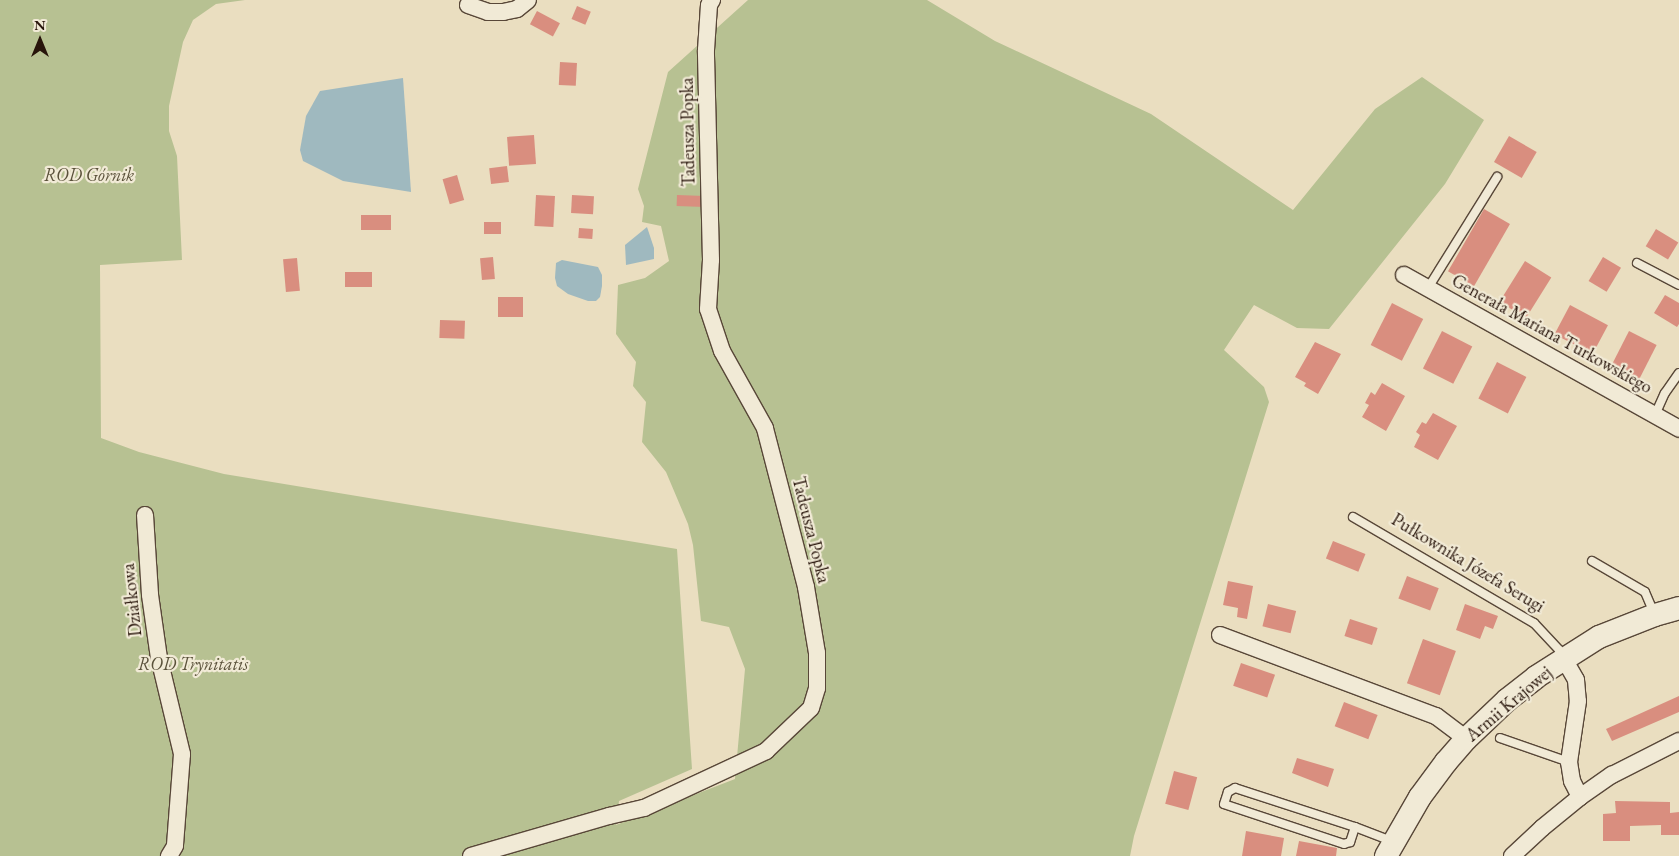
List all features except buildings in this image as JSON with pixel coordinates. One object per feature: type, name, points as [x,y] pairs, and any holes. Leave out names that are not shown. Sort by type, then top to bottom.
[{"type":"main road","name":"Armii Krajowej","points":[[1390,849],[1420,797],[1466,739],[1507,700],[1564,659],[1599,637],[1654,615],[1679,608]]},
{"type":"street","points":[[468,5],[488,12],[503,12],[518,9],[528,0]]},
{"type":"street","name":"Tadeusza Popka","points":[[471,856],[609,816],[644,808],[766,751],[811,708],[817,688],[817,653],[806,587],[765,428],[722,351],[708,309],[712,260],[706,50],[709,5],[712,0]]},
{"type":"street","name":"Generała Mariana Turkowskiego","points":[[1404,275],[1679,429]]},
{"type":"street","name":"Działkowa","points":[[146,515],[150,595],[159,658],[182,754],[175,846],[169,856]]},
{"type":"street","points":[[1220,635],[1436,716],[1466,739]]},
{"type":"street","name":"Pułkownika Józefa Serugi","points":[[1564,659],[1576,680],[1578,701],[1569,762],[1572,781],[1580,797]]},
{"type":"street","points":[[1512,856],[1580,797],[1612,775],[1679,741]]},
{"type":"lane","points":[[1428,288],[1497,177]]},
{"type":"lane","points":[[1637,264],[1679,285]]},
{"type":"lane","points":[[1655,415],[1665,393],[1679,373]]},
{"type":"lane","name":"Pułkownika Józefa Serugi","points":[[1353,517],[1534,623],[1559,650],[1564,659]]},
{"type":"lane","points":[[1592,561],[1645,592],[1654,615]]},
{"type":"lane","points":[[1500,738],[1569,762]]},
{"type":"lane","points":[[1355,827],[1350,842],[1344,844],[1224,804],[1228,792],[1236,788],[1355,827],[1390,849]]},
{"type":"green space","points":[[0,0],[245,0],[216,4],[193,20],[183,42],[169,106],[169,131],[177,156],[182,260],[100,265],[101,438],[139,452],[224,474],[677,549],[692,769],[619,801],[616,825],[735,779],[745,669],[729,627],[701,621],[693,545],[688,524],[666,472],[642,442],[646,402],[633,386],[636,362],[616,334],[618,285],[645,278],[669,261],[661,226],[642,222],[644,206],[638,189],[668,72],[748,0],[927,0],[995,41],[1151,114],[1293,210],[1375,109],[1422,77],[1484,120],[1445,184],[1329,329],[1297,328],[1254,305],[1224,350],[1264,387],[1269,402],[1134,836],[1130,856],[0,856]]},
{"type":"water","points":[[403,78],[411,192],[343,181],[303,161],[300,150],[306,116],[320,91]]},
{"type":"water","points":[[647,227],[654,248],[654,259],[626,265],[625,245]]},
{"type":"water","points":[[562,260],[598,267],[602,275],[602,286],[600,297],[596,301],[588,301],[568,294],[557,286],[555,278],[556,263]]},
{"type":"park label","name":"ROD Górnik","points":[[89,175]]},
{"type":"park label","name":"ROD Trynitatis","points":[[193,664]]}]
